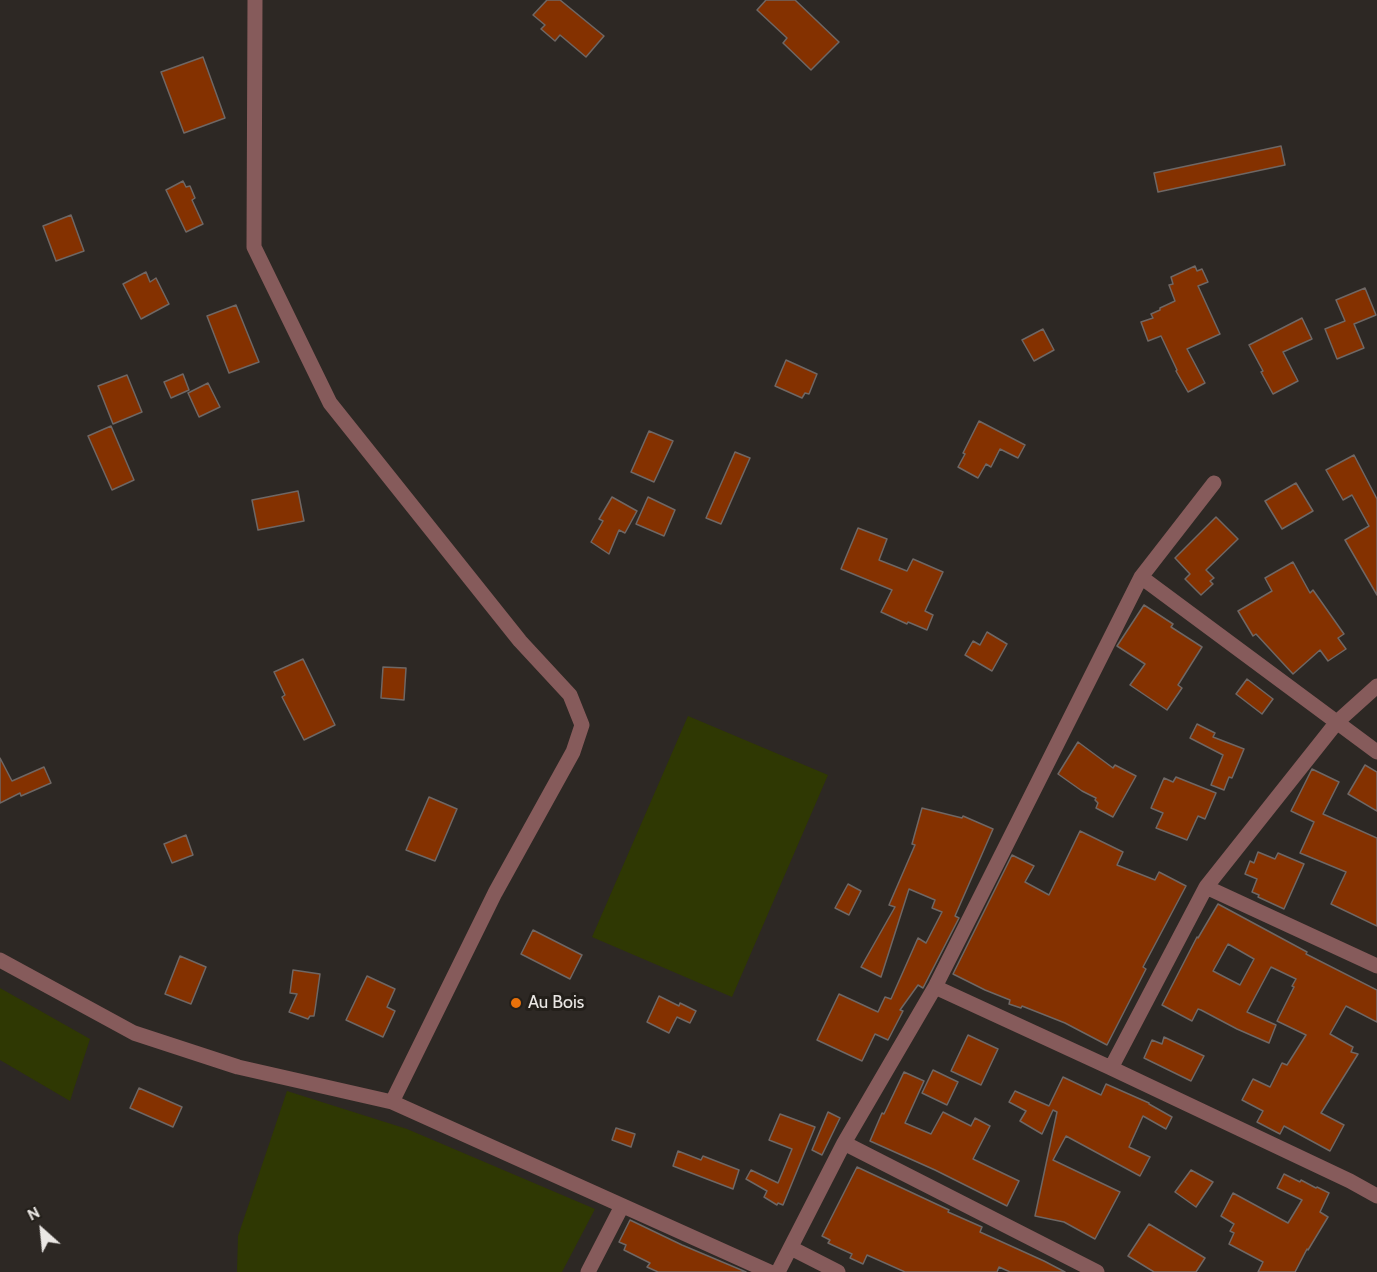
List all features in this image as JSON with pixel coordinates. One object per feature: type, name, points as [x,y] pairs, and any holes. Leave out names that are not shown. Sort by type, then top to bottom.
[{"type":"street","points":[[255,0],[254,247],[330,403],[520,641],[570,695],[582,725],[573,752],[495,893],[392,1102]]},
{"type":"street","points":[[778,1272],[844,1143],[935,987],[1141,577],[1214,483]]},
{"type":"street","points":[[1141,577],[1377,752]]},
{"type":"street","points":[[1111,1068],[1206,887],[1338,722],[1377,686]]},
{"type":"street","points":[[1206,887],[1377,966]]},
{"type":"street","points":[[0,960],[134,1033],[238,1067],[392,1102],[770,1272]]},
{"type":"street","points":[[935,987],[1350,1181],[1377,1196]]},
{"type":"street","points":[[844,1143],[1097,1272]]},
{"type":"street","points":[[588,1272],[622,1206]]},
{"type":"street","points":[[790,1248],[838,1272]]},
{"type":"green space","points":[[688,716],[828,775],[732,997],[592,937]]},
{"type":"green space","points":[[0,988],[90,1039],[70,1101],[0,1060]]},
{"type":"green space","points":[[287,1091],[407,1129],[595,1209],[562,1272],[237,1272],[238,1236]]},
{"type":"building","points":[[547,0],[560,0],[604,36],[586,57],[560,35],[555,41],[541,29],[545,25],[533,15]]},
{"type":"building","points":[[766,0],[795,0],[839,42],[811,70],[783,43],[787,38],[757,10]]},
{"type":"building","points":[[203,57],[225,118],[184,133],[161,72]]},
{"type":"building","points":[[1281,146],[1285,165],[1158,192],[1154,173]]},
{"type":"building","points":[[183,181],[186,187],[190,186],[195,198],[192,200],[203,224],[186,232],[166,190]]},
{"type":"building","points":[[71,215],[84,251],[56,261],[43,226]]},
{"type":"building","points":[[1195,266],[1197,271],[1202,269],[1208,282],[1198,286],[1220,334],[1187,349],[1205,383],[1188,392],[1161,336],[1148,341],[1141,322],[1153,318],[1151,314],[1175,301],[1169,285],[1173,284],[1171,277]]},
{"type":"building","points":[[146,272],[150,282],[156,278],[169,304],[141,319],[123,284]]},
{"type":"building","points":[[1365,288],[1376,315],[1354,324],[1364,348],[1337,359],[1325,329],[1345,321],[1336,300]]},
{"type":"building","points":[[236,305],[259,362],[229,373],[207,316]]},
{"type":"building","points":[[1302,318],[1312,339],[1283,352],[1298,381],[1273,394],[1249,345]]},
{"type":"building","points":[[1043,329],[1054,350],[1034,361],[1022,340]]},
{"type":"building","points":[[786,360],[817,374],[809,394],[805,393],[802,398],[775,386]]},
{"type":"building","points":[[183,374],[189,390],[171,398],[164,382]]},
{"type":"building","points":[[127,375],[142,412],[113,424],[98,386]]},
{"type":"building","points":[[208,383],[220,407],[199,417],[188,393]]},
{"type":"building","points":[[979,421],[1025,445],[1018,458],[1000,449],[991,467],[986,464],[978,478],[958,467]]},
{"type":"building","points":[[111,426],[134,480],[112,490],[88,436]]},
{"type":"building","points":[[649,431],[673,441],[654,482],[631,472]]},
{"type":"building","points":[[735,452],[750,458],[721,524],[706,518]]},
{"type":"building","points":[[1354,455],[1377,499],[1377,595],[1345,540],[1369,526],[1352,495],[1343,500],[1326,470]]},
{"type":"building","points":[[1296,483],[1313,511],[1282,529],[1265,501]]},
{"type":"building","points":[[298,491],[304,521],[258,530],[252,500]]},
{"type":"building","points":[[612,497],[637,511],[625,533],[619,530],[609,554],[591,542],[603,521],[599,519]]},
{"type":"building","points":[[648,497],[675,510],[664,536],[636,524]]},
{"type":"building","points":[[1216,517],[1238,539],[1206,570],[1214,578],[1210,581],[1213,584],[1201,595],[1185,579],[1190,574],[1175,558]]},
{"type":"building","points":[[858,528],[887,539],[879,560],[907,571],[913,559],[943,572],[925,611],[933,615],[927,630],[881,612],[892,590],[841,569]]},
{"type":"building","points":[[1293,562],[1310,593],[1313,590],[1344,634],[1338,638],[1346,649],[1328,661],[1320,650],[1293,674],[1256,634],[1253,636],[1238,611],[1272,591],[1265,578]]},
{"type":"building","points":[[1144,605],[1173,624],[1171,627],[1202,647],[1178,685],[1182,688],[1167,710],[1130,685],[1145,664],[1117,646]]},
{"type":"building","points":[[987,632],[1007,644],[992,671],[965,655],[973,641],[980,645]]},
{"type":"building","points":[[303,659],[335,725],[304,740],[282,697],[285,695],[274,672]]},
{"type":"building","points":[[383,667],[406,668],[404,700],[381,698]]},
{"type":"building","points":[[1247,679],[1273,699],[1262,714],[1236,694]]},
{"type":"building","points":[[1197,724],[1215,733],[1213,737],[1244,749],[1232,778],[1229,777],[1224,790],[1211,785],[1223,755],[1190,738]]},
{"type":"building","points":[[1078,742],[1113,768],[1115,765],[1136,776],[1113,817],[1096,808],[1098,803],[1096,798],[1058,774]]},
{"type":"building","points":[[0,758],[12,781],[44,767],[51,783],[21,796],[20,793],[0,803]]},
{"type":"building","points":[[1365,765],[1377,772],[1377,811],[1348,794]]},
{"type":"building","points":[[1312,769],[1339,782],[1323,814],[1377,838],[1377,926],[1331,904],[1346,872],[1300,853],[1314,822],[1291,811]]},
{"type":"building","points":[[1176,777],[1216,793],[1205,819],[1198,816],[1187,840],[1156,828],[1163,813],[1151,808],[1164,778],[1173,782]]},
{"type":"building","points":[[429,797],[457,809],[435,861],[406,850]]},
{"type":"building","points":[[922,808],[962,818],[963,816],[993,829],[955,916],[959,918],[923,988],[918,985],[900,1010],[903,1011],[888,1040],[875,1034],[862,1061],[817,1040],[839,994],[878,1012],[885,997],[891,999],[918,938],[926,943],[942,912],[932,908],[935,900],[909,889],[881,977],[861,967],[895,907],[889,905],[915,845],[912,844]]},
{"type":"building","points":[[1080,831],[1123,852],[1117,865],[1155,880],[1159,872],[1186,886],[1143,967],[1146,969],[1107,1045],[1065,1023],[1022,1006],[1021,1008],[1009,1004],[1010,1000],[953,974],[1012,855],[1034,866],[1025,882],[1049,895]]},
{"type":"building","points":[[186,835],[193,855],[172,863],[164,844]]},
{"type":"building","points":[[1258,852],[1275,859],[1278,853],[1304,864],[1284,909],[1252,892],[1257,879],[1245,874],[1250,861],[1254,863]]},
{"type":"building","points":[[848,884],[861,891],[849,915],[835,908]]},
{"type":"building","points":[[1218,904],[1307,952],[1306,954],[1377,990],[1377,1022],[1346,1006],[1330,1034],[1353,1047],[1351,1052],[1358,1054],[1321,1113],[1344,1125],[1330,1151],[1284,1126],[1280,1134],[1257,1122],[1263,1111],[1242,1100],[1253,1079],[1270,1087],[1282,1063],[1287,1065],[1306,1035],[1277,1021],[1296,979],[1271,967],[1247,1012],[1276,1025],[1269,1043],[1201,1010],[1198,1009],[1192,1021],[1162,1005]],"holes":[[[1228,944],[1254,959],[1240,985],[1213,971]]]},
{"type":"building","points":[[533,930],[582,955],[570,979],[521,954]]},
{"type":"building","points":[[180,956],[206,967],[191,1004],[165,994]]},
{"type":"building","points":[[293,970],[320,974],[314,1016],[308,1019],[289,1012],[297,994],[290,993]]},
{"type":"building","points":[[367,976],[395,989],[387,1007],[395,1011],[383,1037],[346,1020]]},
{"type":"building","points":[[659,996],[696,1011],[690,1023],[677,1017],[669,1033],[647,1022]]},
{"type":"building","points":[[968,1035],[998,1049],[981,1085],[951,1071]]},
{"type":"building","points":[[1164,1037],[1204,1056],[1191,1081],[1144,1058],[1152,1040],[1162,1044]]},
{"type":"building","points":[[933,1070],[958,1082],[947,1105],[922,1093]]},
{"type":"building","points":[[904,1072],[924,1081],[905,1123],[931,1134],[943,1112],[971,1126],[975,1118],[990,1126],[973,1159],[1019,1181],[1007,1206],[870,1141]]},
{"type":"building","points":[[1063,1077],[1101,1095],[1106,1084],[1149,1103],[1172,1117],[1166,1129],[1143,1116],[1129,1147],[1150,1157],[1140,1176],[1066,1136],[1053,1160],[1120,1192],[1095,1239],[1064,1222],[1035,1216],[1057,1112],[1053,1110],[1042,1134],[1020,1121],[1026,1111],[1009,1102],[1015,1091],[1049,1106]]},
{"type":"building","points":[[139,1088],[182,1107],[173,1127],[130,1108]]},
{"type":"building","points":[[828,1112],[840,1118],[822,1155],[812,1150]]},
{"type":"building","points":[[780,1114],[815,1127],[783,1205],[778,1203],[777,1205],[764,1197],[767,1191],[746,1179],[751,1170],[778,1183],[792,1149],[769,1140]]},
{"type":"building","points":[[616,1128],[635,1134],[631,1147],[612,1140]]},
{"type":"building","points":[[678,1151],[701,1160],[703,1156],[739,1170],[733,1189],[673,1166]]},
{"type":"building","points":[[857,1167],[949,1210],[948,1212],[982,1227],[980,1232],[1065,1272],[1010,1272],[999,1267],[997,1272],[905,1272],[867,1255],[863,1264],[850,1258],[852,1254],[828,1243],[830,1240],[822,1236]]},
{"type":"building","points":[[1191,1170],[1213,1182],[1196,1207],[1175,1192]]},
{"type":"building","points":[[1284,1174],[1329,1193],[1320,1212],[1328,1217],[1295,1272],[1258,1272],[1263,1262],[1229,1244],[1234,1233],[1230,1231],[1234,1224],[1221,1216],[1233,1193],[1288,1223],[1302,1200],[1277,1188]]},
{"type":"building","points":[[630,1220],[746,1272],[658,1272],[647,1267],[650,1263],[624,1250],[626,1245],[619,1242]]},
{"type":"building","points":[[1149,1224],[1205,1258],[1196,1272],[1154,1272],[1128,1256]]},
{"type":"place","name":"Au Bois","points":[[516,1003]]}]
